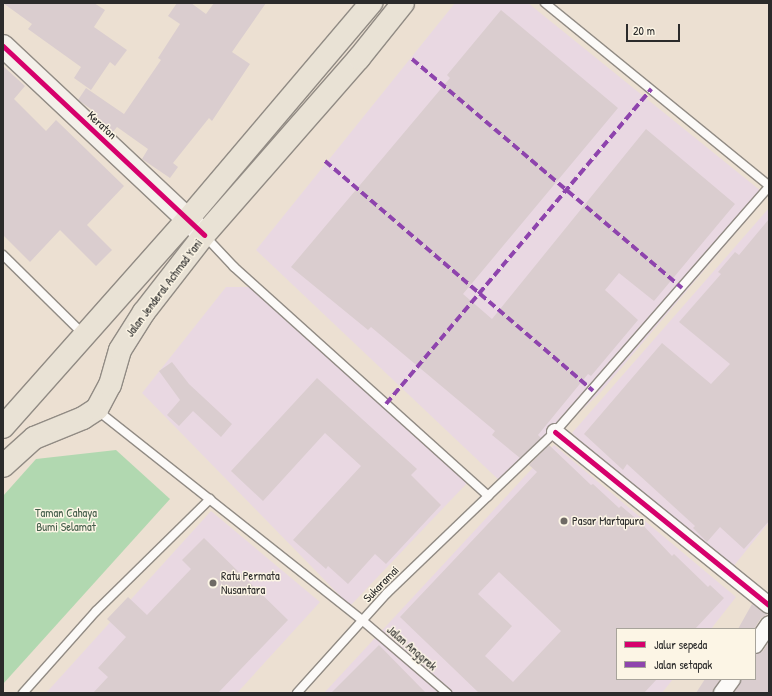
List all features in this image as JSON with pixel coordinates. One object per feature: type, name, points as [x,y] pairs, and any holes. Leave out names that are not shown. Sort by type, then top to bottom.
[{"type":"highway","name":"Jalan Jenderal Achmad Yani","points":[[3,427],[187,220],[372,3]]},
{"type":"highway","name":"Jalan Jenderal Achmad Yani","points":[[3,466],[34,438],[83,418],[97,409],[105,398],[120,350],[129,333],[204,235],[358,58],[403,3]]},
{"type":"street","name":"Keraton","points":[[3,46],[204,235]]},
{"type":"street","points":[[555,432],[769,605]]},
{"type":"street","points":[[756,644],[769,624]]},
{"type":"street","points":[[722,693],[731,680]]},
{"type":"lane","points":[[545,3],[769,186]]},
{"type":"lane","name":"Sukaramai","points":[[298,693],[387,593],[555,432],[769,186]]},
{"type":"lane","points":[[204,235],[234,267],[488,496]]},
{"type":"lane","points":[[3,254],[84,335]]},
{"type":"lane","name":"Jalan Anggrek","points":[[97,409],[362,621],[446,693]]},
{"type":"lane","points":[[23,693],[96,611],[210,499]]},
{"type":"shaded area","points":[[455,3],[528,3],[767,196],[600,393],[503,484],[256,250]]},
{"type":"shaded area","points":[[769,208],[769,522],[725,577],[572,433]]},
{"type":"shaded area","points":[[226,287],[255,287],[470,480],[350,606],[142,393]]},
{"type":"shaded area","name":"Pasar Martapura","points":[[554,445],[736,597],[712,628],[616,628],[616,680],[672,680],[662,693],[324,693]]},
{"type":"shaded area","points":[[211,511],[320,602],[237,693],[46,693]]},
{"type":"green space","name":"Taman Cahaya Bumi Selamat","points":[[116,450],[170,499],[3,684],[3,496],[36,459]]},
{"type":"building","points":[[3,3],[94,3],[105,10],[94,27],[127,50],[115,66],[110,62],[91,90],[74,78],[81,67],[28,29],[32,24]]},
{"type":"building","points":[[177,3],[191,3],[206,14],[214,3],[266,3],[232,52],[250,64],[212,121],[209,118],[173,163],[178,167],[170,178],[142,159],[148,149],[117,127],[113,132],[96,116],[98,114],[78,100],[86,88],[124,114],[161,60],[158,58],[180,24],[168,16]]},
{"type":"building","points":[[501,10],[618,108],[463,294],[492,319],[646,129],[735,204],[654,301],[619,273],[605,290],[638,320],[591,376],[588,374],[538,435],[541,438],[520,458],[492,435],[495,431],[371,327],[368,330],[291,267],[450,78],[447,75]]},
{"type":"building","points":[[3,66],[25,86],[14,99],[46,131],[56,120],[124,186],[87,225],[112,250],[96,266],[60,230],[30,262],[3,235]]},
{"type":"building","points":[[769,219],[769,521],[744,549],[720,527],[707,542],[693,528],[695,526],[627,464],[623,470],[584,434],[662,343],[711,384],[730,364],[679,322],[721,274],[718,272],[735,252],[739,255]]},
{"type":"building","points":[[172,362],[189,384],[232,424],[221,437],[193,411],[179,426],[167,415],[180,400],[159,371]]},
{"type":"building","points":[[317,378],[417,469],[411,475],[441,505],[386,564],[375,554],[348,584],[328,566],[326,569],[293,540],[361,466],[325,433],[263,501],[231,471]]},
{"type":"building","name":"Pasar Martapura","points":[[549,445],[591,485],[593,484],[619,508],[621,506],[640,522],[672,556],[674,554],[708,587],[710,585],[724,598],[696,628],[616,628],[616,680],[656,680],[644,693],[479,693],[400,617],[537,472],[529,465]],"holes":[[[499,572],[561,631],[513,682],[485,656],[512,626],[478,594]]]},
{"type":"building","points":[[204,538],[288,620],[218,693],[93,693],[108,677],[98,668],[126,637],[107,619],[128,597],[147,615],[191,569],[182,560]]},
{"type":"building","points":[[752,604],[768,614],[761,618],[755,628],[739,628]]},
{"type":"building","points":[[769,641],[769,693],[734,693],[740,680],[756,680],[756,654],[763,651]]},
{"type":"building","points":[[379,645],[426,693],[331,693]]},
{"type":"building","points":[[704,680],[720,680],[713,693],[696,693]]},
{"type":"marked path","points":[[412,59],[682,288]]},
{"type":"marked path","points":[[386,404],[651,89]]},
{"type":"marked path","points":[[325,161],[593,391]]},
{"type":"cycle path","points":[[3,46],[204,235]]},
{"type":"cycle path","points":[[555,432],[769,605]]},
{"type":"place","name":"Pasar Martapura","points":[[564,521]]},
{"type":"place","name":"Ratu Permata Nusantara","points":[[213,583]]}]
